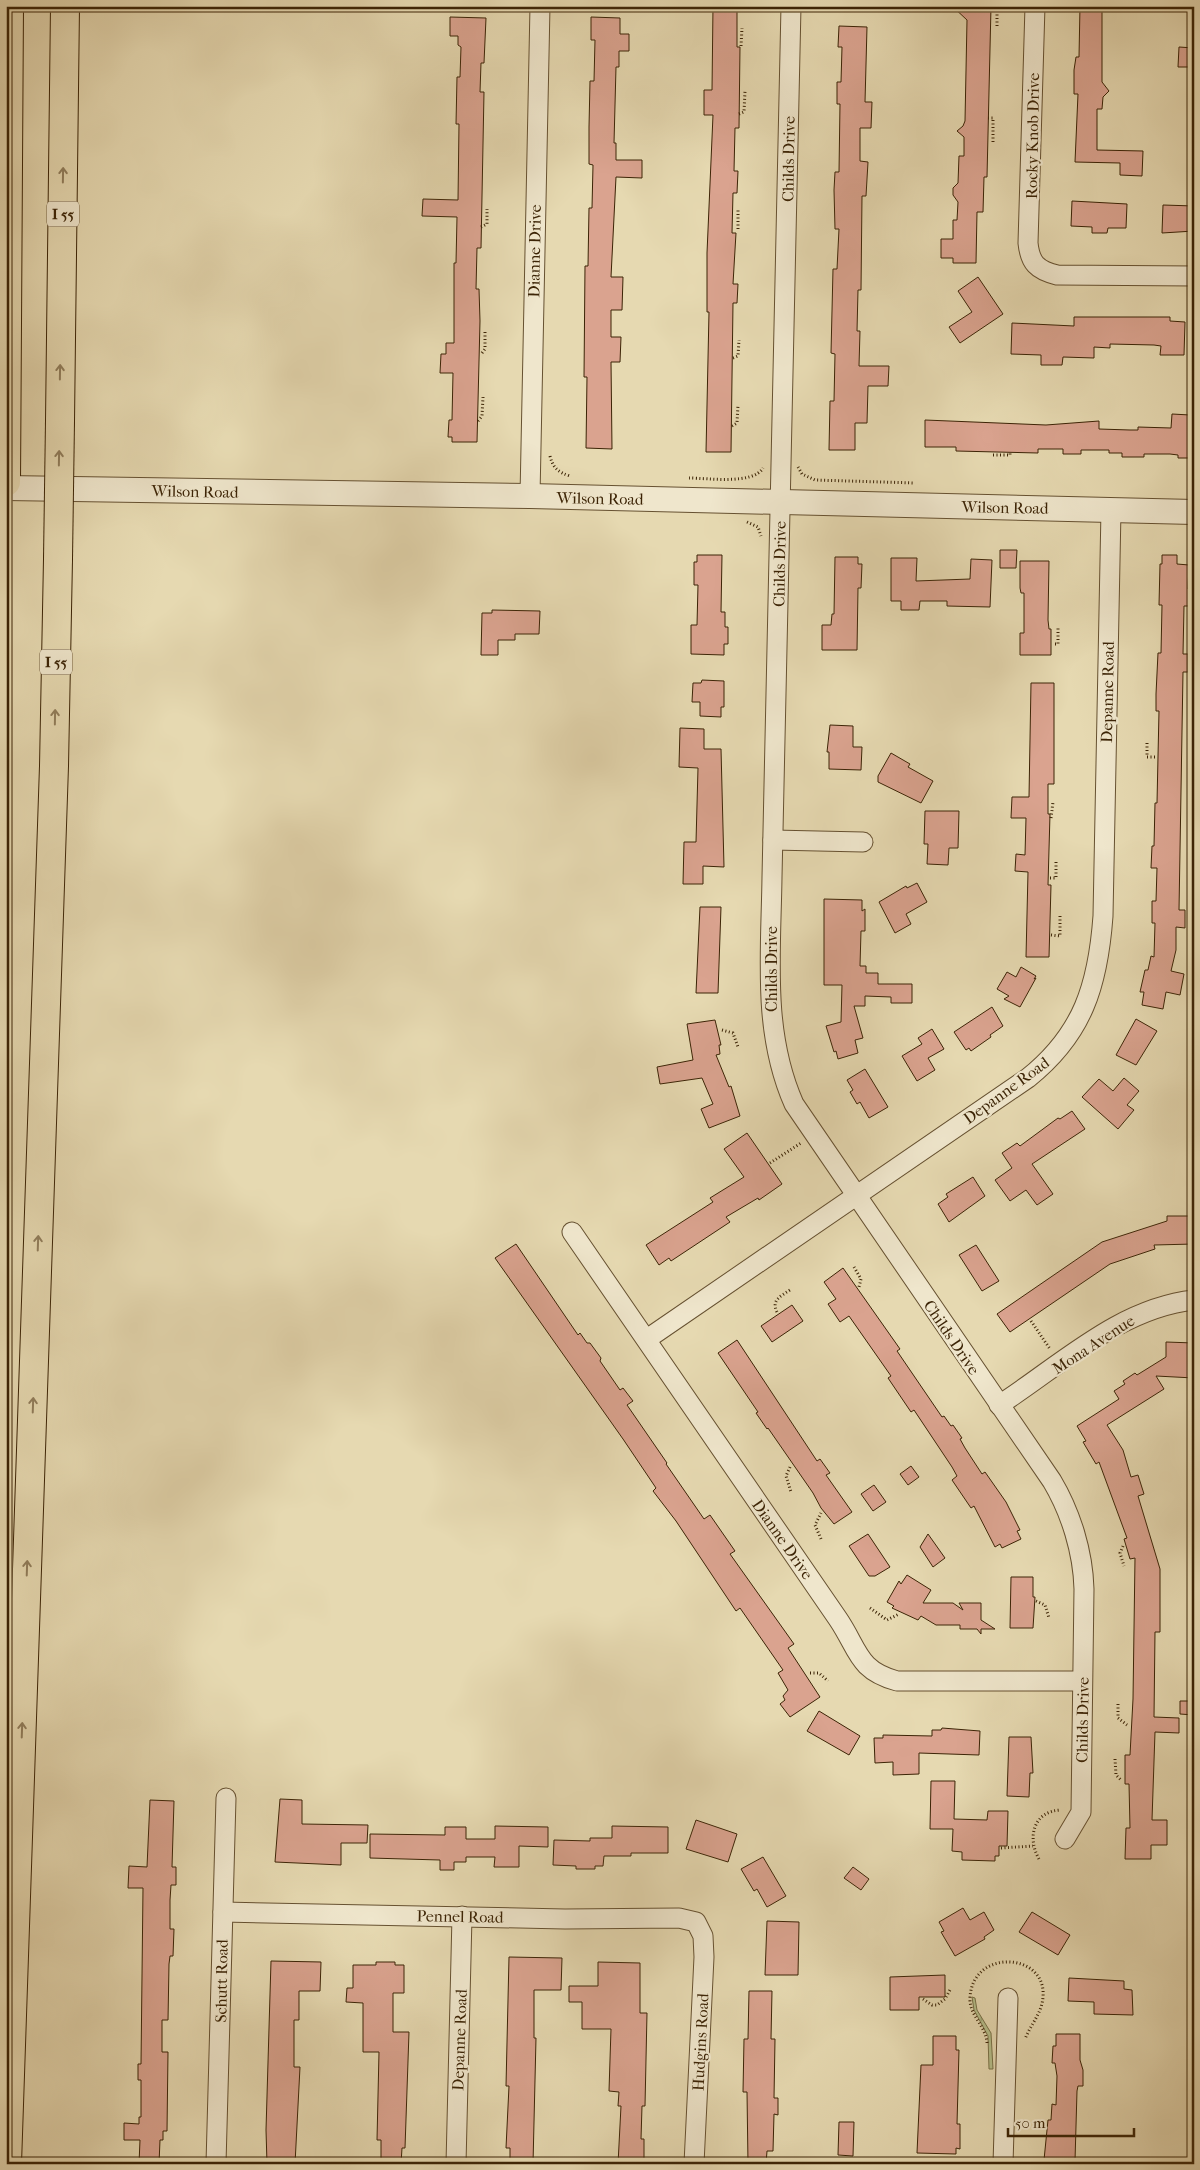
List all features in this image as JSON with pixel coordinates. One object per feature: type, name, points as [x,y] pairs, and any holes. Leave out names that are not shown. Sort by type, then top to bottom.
[{"type":"highway","points":[[6,482],[9,6]]},
{"type":"highway","name":"I 55","points":[[7,2164],[53,786],[66,6]]},
{"type":"street","name":"Dianne Drive","points":[[530,496],[540,6]]},
{"type":"street","name":"Childs Drive","points":[[791,6],[770,995],[774,1039],[788,1090],[814,1135],[1061,1496],[1073,1528],[1084,1577],[1081,1812],[1066,1838]]},
{"type":"street","name":"Rocky Knob Drive","points":[[1035,6],[1028,243],[1034,266],[1045,272],[1057,275],[1194,276]]},
{"type":"street","name":"Wilson Road","points":[[6,488],[530,496],[1194,512]]},
{"type":"street","name":"Depanne Road","points":[[647,1339],[1028,1078],[1048,1061],[1071,1033],[1094,983],[1102,937],[1111,510]]},
{"type":"street","points":[[773,840],[863,842]]},
{"type":"street","name":"Dianne Drive","points":[[572,1232],[846,1631],[868,1668],[876,1674],[897,1681],[1082,1681]]},
{"type":"street","name":"Mona Avenue","points":[[999,1405],[1129,1318],[1157,1308],[1194,1300]]},
{"type":"street","name":"Schutt Road","points":[[216,2164],[226,1798]]},
{"type":"street","name":"Pennel Road","points":[[223,1912],[565,1919],[680,1918],[696,1922]]},
{"type":"street","name":"Depanne Road","points":[[456,2164],[462,1916]]},
{"type":"street","name":"Hudgins Road","points":[[694,2164],[704,1957],[703,1936],[696,1922]]},
{"type":"street","points":[[1003,2164],[1008,1998]]},
{"type":"path","points":[[997,6],[997,26]]},
{"type":"path","points":[[741,46],[742,28]]},
{"type":"path","points":[[739,114],[744,112],[745,91]]},
{"type":"path","points":[[988,118],[993,118],[993,144]]},
{"type":"path","points":[[481,228],[487,224],[487,209]]},
{"type":"path","points":[[738,209],[738,229]]},
{"type":"path","points":[[482,353],[485,349],[485,331]]},
{"type":"path","points":[[734,358],[738,356],[739,340]]},
{"type":"path","points":[[478,421],[482,416],[483,396]]},
{"type":"path","points":[[732,426],[737,423],[738,405]]},
{"type":"path","points":[[993,455],[1010,455],[1010,452]]},
{"type":"path","points":[[550,455],[552,464],[558,471],[573,476]]},
{"type":"path","points":[[796,461],[802,474],[816,480],[915,483]]},
{"type":"path","points":[[681,478],[749,479],[759,475],[765,464]]},
{"type":"path","points":[[1055,644],[1058,644],[1058,626]]},
{"type":"path","points":[[1147,743],[1147,757],[1155,757]]},
{"type":"path","points":[[1051,818],[1053,802]]},
{"type":"path","points":[[1050,878],[1056,878],[1056,862]]},
{"type":"path","points":[[1051,935],[1060,936],[1060,916]]},
{"type":"path","points":[[722,1030],[733,1033],[738,1047]]},
{"type":"path","points":[[770,1163],[814,1135]]},
{"type":"path","points":[[854,1267],[861,1279],[859,1287]]},
{"type":"path","points":[[777,1312],[775,1304],[777,1299],[790,1290]]},
{"type":"path","points":[[1031,1321],[1060,1364]]},
{"type":"path","points":[[790,1467],[786,1476],[791,1492]]},
{"type":"path","points":[[821,1539],[816,1524],[822,1512]]},
{"type":"path","points":[[1124,1546],[1120,1553],[1124,1566]]},
{"type":"path","points":[[1036,1601],[1045,1605],[1049,1618]]},
{"type":"path","points":[[870,1608],[887,1620],[899,1614]]},
{"type":"path","points":[[810,1673],[819,1672],[828,1680]]},
{"type":"path","points":[[1118,1704],[1118,1718],[1127,1724]]},
{"type":"path","points":[[1115,1759],[1116,1775],[1122,1781]]},
{"type":"path","points":[[1039,1859],[1033,1846],[1032,1835],[1038,1820],[1050,1812],[1069,1810]]},
{"type":"path","points":[[1001,1848],[1033,1846]]},
{"type":"path","points":[[923,1999],[932,2005],[937,2005],[945,1999],[951,1988]]},
{"type":"green space","points":[[972,1997],[975,1998],[977,2010],[991,2033],[993,2069],[989,2069],[988,2036],[974,2010]]},
{"type":"building","points":[[713,6],[737,6],[737,47],[740,47],[739,128],[735,128],[734,171],[738,171],[737,193],[733,193],[732,233],[736,233],[733,284],[738,284],[737,303],[733,303],[731,452],[706,452],[709,312],[707,312],[707,253],[713,115],[704,115],[704,90],[712,90]]},
{"type":"building","points":[[952,6],[991,6],[987,177],[984,177],[983,212],[977,212],[976,263],[953,263],[953,258],[941,258],[941,239],[953,239],[953,220],[957,220],[958,202],[953,195],[953,188],[958,183],[959,156],[964,156],[964,137],[957,131],[963,126],[965,121],[967,20]]},
{"type":"building","points":[[1080,6],[1102,6],[1102,82],[1109,91],[1103,97],[1102,109],[1097,109],[1097,150],[1143,151],[1142,176],[1120,175],[1120,163],[1075,162],[1078,94],[1074,94],[1074,70],[1076,57],[1079,57]]},
{"type":"building","points":[[450,17],[486,18],[484,63],[481,63],[480,92],[484,92],[481,248],[477,248],[476,289],[479,289],[480,321],[477,442],[452,442],[452,437],[448,437],[449,420],[452,420],[453,373],[440,373],[441,354],[446,354],[446,343],[454,343],[454,263],[456,263],[457,217],[422,216],[423,199],[458,200],[459,124],[456,124],[457,77],[460,77],[461,47],[458,45],[458,36],[450,36]]},
{"type":"building","points":[[591,17],[620,18],[620,34],[629,34],[629,51],[619,51],[619,67],[616,67],[614,143],[616,143],[616,160],[642,160],[642,178],[616,177],[611,277],[623,277],[622,310],[611,310],[611,337],[621,337],[620,362],[611,362],[612,449],[586,448],[587,377],[584,377],[585,266],[588,266],[589,208],[592,208],[593,165],[589,164],[589,127],[590,81],[594,81],[595,40],[591,40]]},
{"type":"building","points":[[839,26],[867,27],[865,102],[872,102],[871,128],[860,128],[860,161],[868,162],[866,196],[862,196],[861,290],[858,290],[857,331],[860,331],[859,366],[889,366],[888,386],[868,386],[867,423],[855,423],[855,450],[829,450],[830,401],[834,401],[835,354],[831,353],[833,269],[837,269],[839,229],[835,229],[834,190],[835,172],[839,172],[840,104],[837,104],[837,82],[841,82],[842,47],[838,47]]},
{"type":"building","points":[[1179,47],[1194,48],[1194,67],[1178,67]]},
{"type":"building","points":[[1072,201],[1127,204],[1126,228],[1108,228],[1107,233],[1092,233],[1092,227],[1071,226]]},
{"type":"building","points":[[1163,205],[1194,206],[1194,231],[1162,233]]},
{"type":"building","points":[[978,277],[1003,314],[960,343],[949,327],[972,312],[958,291]]},
{"type":"building","points":[[1074,317],[1170,317],[1170,321],[1185,322],[1184,355],[1160,355],[1161,346],[1110,344],[1110,348],[1094,347],[1094,358],[1063,357],[1062,365],[1041,365],[1041,355],[1011,354],[1012,323],[1074,326]]},
{"type":"building","points":[[1172,414],[1190,415],[1190,433],[1194,433],[1194,458],[1178,458],[1178,455],[1170,454],[1144,454],[1144,457],[1122,457],[1122,453],[1109,453],[1109,450],[1081,450],[1081,454],[1063,454],[1063,449],[1038,449],[1038,453],[956,451],[956,447],[925,447],[925,420],[1046,425],[1099,421],[1099,429],[1138,430],[1138,427],[1171,428]]},
{"type":"building","points":[[1000,550],[1017,550],[1016,568],[1000,568]]},
{"type":"building","points":[[697,555],[722,555],[721,612],[725,612],[725,627],[728,627],[728,644],[724,644],[724,655],[691,654],[691,625],[697,625],[698,585],[694,585],[694,562],[697,562]]},
{"type":"building","points":[[1162,555],[1177,555],[1177,564],[1189,565],[1188,589],[1194,589],[1194,606],[1184,606],[1183,654],[1188,654],[1188,672],[1183,672],[1179,910],[1185,910],[1185,928],[1176,927],[1176,950],[1171,971],[1184,974],[1180,995],[1166,992],[1163,1009],[1142,1005],[1144,992],[1140,992],[1145,970],[1148,970],[1151,956],[1154,957],[1155,923],[1152,923],[1152,901],[1156,901],[1157,868],[1151,868],[1152,846],[1154,846],[1155,803],[1157,803],[1159,711],[1156,711],[1156,694],[1158,653],[1161,653],[1162,605],[1159,605]]},
{"type":"building","points":[[835,557],[858,557],[858,564],[862,564],[861,588],[858,588],[857,650],[822,650],[822,625],[831,625],[832,614],[834,614]]},
{"type":"building","points":[[891,558],[917,558],[916,581],[970,579],[971,559],[992,560],[990,607],[947,606],[947,601],[920,601],[919,610],[901,610],[901,601],[891,601]]},
{"type":"building","points":[[1020,561],[1049,561],[1048,620],[1049,629],[1051,629],[1051,655],[1020,655],[1020,633],[1024,633],[1024,593],[1021,593],[1020,588]]},
{"type":"building","points":[[492,610],[540,611],[539,634],[515,634],[515,640],[498,640],[498,655],[481,655],[482,613],[492,613]]},
{"type":"building","points":[[702,680],[724,681],[724,707],[721,707],[721,717],[700,716],[700,702],[692,702],[693,683],[701,683]]},
{"type":"building","points":[[1031,683],[1054,683],[1054,784],[1048,784],[1048,814],[1050,814],[1048,885],[1051,885],[1049,957],[1026,957],[1028,872],[1015,871],[1016,854],[1025,855],[1026,818],[1011,818],[1012,797],[1029,797]]},
{"type":"building","points":[[830,725],[853,726],[853,747],[862,747],[861,770],[829,769],[829,752],[827,752]]},
{"type":"building","points":[[680,728],[704,729],[704,749],[721,749],[724,867],[703,866],[703,884],[683,884],[684,842],[696,842],[698,768],[679,767]]},
{"type":"building","points":[[891,753],[910,764],[908,767],[933,781],[921,803],[878,782],[878,776]]},
{"type":"building","points":[[925,811],[959,811],[958,848],[949,848],[948,865],[927,864],[928,844],[924,844]]},
{"type":"building","points":[[917,883],[927,902],[906,914],[911,924],[895,933],[879,902],[906,886],[907,888]]},
{"type":"building","points":[[824,899],[862,900],[862,911],[865,909],[865,931],[861,931],[860,966],[866,966],[866,973],[878,973],[878,984],[912,984],[912,1003],[891,1003],[891,997],[865,996],[865,1006],[854,1006],[863,1038],[855,1040],[858,1053],[838,1059],[826,1026],[841,1022],[842,985],[824,985]]},
{"type":"building","points":[[700,907],[721,907],[718,993],[696,993]]},
{"type":"building","points":[[1021,967],[1036,976],[1034,979],[1036,978],[1020,1007],[1004,999],[1009,996],[997,989],[1007,972],[1016,977]]},
{"type":"building","points":[[992,1007],[1003,1026],[971,1051],[969,1048],[966,1050],[954,1032]]},
{"type":"building","points":[[1136,1019],[1157,1031],[1136,1065],[1116,1055]]},
{"type":"building","points":[[715,1020],[721,1045],[719,1045],[720,1054],[716,1055],[729,1087],[731,1086],[740,1116],[709,1128],[701,1109],[713,1104],[702,1078],[660,1084],[657,1067],[693,1060],[687,1024]]},
{"type":"building","points":[[932,1029],[944,1049],[928,1058],[935,1070],[917,1081],[902,1056],[922,1044],[918,1038]]},
{"type":"building","points":[[865,1069],[888,1107],[869,1118],[860,1102],[857,1104],[850,1092],[853,1090],[847,1080]]},
{"type":"building","points":[[1124,1078],[1139,1091],[1127,1105],[1134,1110],[1118,1129],[1082,1097],[1099,1079],[1113,1091]]},
{"type":"building","points":[[1072,1111],[1085,1129],[1032,1164],[1053,1194],[1037,1205],[1026,1190],[1010,1201],[995,1180],[1012,1168],[1002,1153],[1017,1143],[1020,1146],[1058,1118],[1060,1119]]},
{"type":"building","points":[[747,1133],[782,1184],[759,1200],[758,1198],[726,1217],[730,1222],[671,1261],[669,1258],[659,1265],[646,1245],[713,1202],[710,1198],[744,1177],[724,1149]]},
{"type":"building","points":[[973,1177],[985,1196],[949,1222],[938,1204],[948,1197],[946,1194]]},
{"type":"building","points":[[1167,1216],[1194,1216],[1194,1244],[1154,1245],[1155,1249],[1110,1264],[1010,1332],[997,1314],[1102,1242],[1167,1221]]},
{"type":"building","points":[[516,1244],[578,1335],[580,1333],[587,1343],[590,1343],[620,1390],[623,1388],[633,1401],[627,1405],[666,1464],[704,1519],[710,1515],[735,1551],[730,1554],[794,1644],[788,1648],[820,1697],[790,1717],[780,1704],[785,1700],[783,1696],[788,1690],[778,1673],[783,1670],[740,1608],[736,1611],[676,1521],[653,1491],[656,1488],[623,1439],[495,1258]]},
{"type":"building","points":[[976,1245],[999,1281],[982,1291],[959,1255]]},
{"type":"building","points":[[843,1268],[900,1349],[897,1351],[942,1417],[944,1416],[951,1426],[953,1425],[982,1474],[985,1472],[1006,1502],[1020,1530],[1017,1531],[1021,1539],[1002,1548],[1000,1544],[995,1547],[974,1506],[971,1508],[952,1480],[957,1476],[952,1467],[914,1410],[911,1412],[888,1378],[891,1376],[849,1316],[840,1322],[828,1304],[836,1299],[824,1282]]},
{"type":"building","points":[[792,1305],[803,1321],[772,1342],[761,1326]]},
{"type":"building","points":[[737,1340],[817,1461],[820,1459],[830,1473],[826,1475],[852,1512],[834,1524],[756,1413],[758,1412],[718,1353]]},
{"type":"building","points":[[1166,1342],[1194,1343],[1194,1378],[1156,1376],[1164,1389],[1107,1425],[1123,1450],[1131,1477],[1138,1475],[1144,1494],[1138,1496],[1160,1569],[1160,1632],[1155,1632],[1154,1717],[1179,1718],[1179,1733],[1155,1732],[1152,1820],[1167,1820],[1167,1845],[1151,1845],[1151,1859],[1125,1859],[1126,1828],[1130,1828],[1129,1784],[1125,1784],[1125,1755],[1130,1755],[1133,1699],[1135,1558],[1130,1559],[1124,1539],[1127,1538],[1099,1462],[1096,1464],[1083,1442],[1086,1441],[1077,1426],[1119,1399],[1114,1391],[1125,1384],[1123,1381],[1135,1373],[1137,1375],[1166,1357]]},
{"type":"building","points":[[911,1466],[919,1477],[908,1485],[900,1474]]},
{"type":"building","points":[[874,1485],[886,1502],[873,1511],[861,1494]]},
{"type":"building","points":[[868,1534],[890,1567],[875,1576],[869,1576],[849,1546]]},
{"type":"building","points":[[928,1534],[945,1558],[933,1567],[920,1547]]},
{"type":"building","points":[[907,1575],[931,1590],[923,1603],[953,1603],[963,1610],[959,1603],[981,1603],[981,1620],[995,1629],[981,1629],[981,1634],[977,1629],[960,1629],[960,1625],[936,1625],[921,1616],[918,1620],[892,1608],[894,1606],[887,1602],[899,1581],[901,1584]]},
{"type":"building","points":[[1011,1577],[1033,1577],[1033,1597],[1035,1597],[1033,1628],[1010,1628]]},
{"type":"building","points":[[1180,1701],[1194,1701],[1194,1715],[1180,1714]]},
{"type":"building","points":[[819,1711],[860,1736],[849,1755],[807,1731]]},
{"type":"building","points":[[942,1728],[980,1731],[979,1755],[919,1753],[919,1774],[893,1775],[893,1762],[875,1763],[874,1738],[883,1738],[883,1735],[932,1736],[932,1730],[941,1730]]},
{"type":"building","points":[[1009,1737],[1031,1737],[1033,1773],[1030,1773],[1029,1797],[1007,1796]]},
{"type":"building","points":[[931,1781],[955,1781],[954,1819],[987,1820],[988,1811],[1008,1811],[1007,1846],[999,1846],[999,1856],[995,1856],[995,1861],[962,1860],[962,1852],[952,1851],[953,1829],[930,1829]]},
{"type":"building","points":[[280,1799],[302,1800],[302,1824],[368,1825],[367,1843],[341,1843],[341,1865],[275,1862]]},
{"type":"building","points":[[150,1800],[174,1801],[172,1867],[176,1867],[176,1885],[171,1885],[170,1900],[170,1929],[174,1929],[173,1956],[170,1956],[169,1964],[168,2020],[162,2020],[162,2052],[168,2052],[167,2131],[163,2131],[163,2140],[160,2140],[159,2164],[139,2164],[140,2140],[124,2140],[124,2123],[139,2124],[139,2117],[141,2117],[141,2080],[138,2080],[138,2064],[141,2064],[143,1888],[128,1888],[129,1866],[147,1867]]},
{"type":"building","points":[[696,1820],[737,1834],[728,1862],[686,1849]]},
{"type":"building","points":[[495,1826],[548,1827],[548,1847],[519,1846],[519,1867],[494,1867],[495,1857],[466,1857],[466,1862],[454,1862],[454,1870],[440,1870],[440,1860],[370,1858],[370,1834],[445,1835],[445,1827],[466,1827],[466,1839],[495,1839]]},
{"type":"building","points":[[612,1826],[668,1827],[668,1853],[631,1853],[631,1856],[604,1856],[603,1866],[595,1866],[595,1869],[576,1869],[576,1866],[553,1865],[554,1840],[590,1841],[590,1838],[612,1838]]},
{"type":"building","points":[[763,1857],[786,1896],[767,1907],[757,1889],[754,1891],[741,1869]]},
{"type":"building","points":[[853,1867],[869,1879],[861,1890],[844,1878]]},
{"type":"building","points":[[963,1908],[970,1920],[984,1912],[994,1930],[984,1937],[985,1939],[955,1956],[941,1932],[944,1931],[939,1922]]},
{"type":"building","points":[[1032,1912],[1070,1935],[1058,1955],[1019,1932]]},
{"type":"building","points":[[767,1921],[799,1922],[798,1975],[765,1975]]},
{"type":"building","points":[[509,1957],[562,1958],[561,1990],[534,1990],[534,2038],[536,2038],[533,2164],[510,2164],[510,2148],[506,2148],[509,2086],[506,2086]]},
{"type":"building","points":[[271,1961],[321,1962],[320,1991],[299,1991],[299,2020],[294,2020],[294,2067],[300,2067],[295,2164],[267,2164],[266,2130]]},
{"type":"building","points":[[376,1962],[395,1962],[395,1965],[404,1965],[404,1993],[393,1993],[393,2032],[409,2032],[405,2148],[402,2148],[401,2164],[381,2164],[381,2140],[377,2140],[379,2052],[363,2052],[363,2003],[346,2002],[347,1988],[353,1988],[353,1965],[376,1965]]},
{"type":"building","points":[[598,1962],[640,1963],[640,2013],[647,2013],[645,2106],[642,2106],[641,2139],[644,2139],[644,2164],[618,2164],[621,2106],[618,2106],[619,2092],[609,2091],[611,2029],[582,2029],[582,2002],[569,2002],[569,1986],[598,1986]]},
{"type":"building","points":[[945,1975],[945,1997],[919,1997],[919,2010],[890,2010],[890,1977]]},
{"type":"building","points":[[1069,1978],[1124,1981],[1124,1989],[1132,1990],[1133,2015],[1094,2014],[1094,2002],[1068,2001]]},
{"type":"building","points":[[749,1991],[772,1991],[771,2039],[775,2039],[774,2098],[778,2098],[778,2115],[774,2114],[773,2151],[767,2151],[766,2164],[748,2164],[747,2092],[743,2092],[744,2039],[748,2039]]},
{"type":"building","points":[[1056,2034],[1080,2034],[1083,2086],[1078,2086],[1077,2091],[1075,2161],[1044,2160],[1048,2120],[1051,2120],[1052,2104],[1056,2105],[1057,2076],[1055,2063],[1052,2063],[1053,2046],[1056,2046]]},
{"type":"building","points":[[933,2036],[956,2036],[956,2050],[959,2050],[957,2124],[960,2124],[960,2149],[956,2148],[956,2154],[917,2153],[921,2065],[933,2065]]},
{"type":"building","points":[[839,2122],[854,2122],[853,2156],[838,2155]]}]
